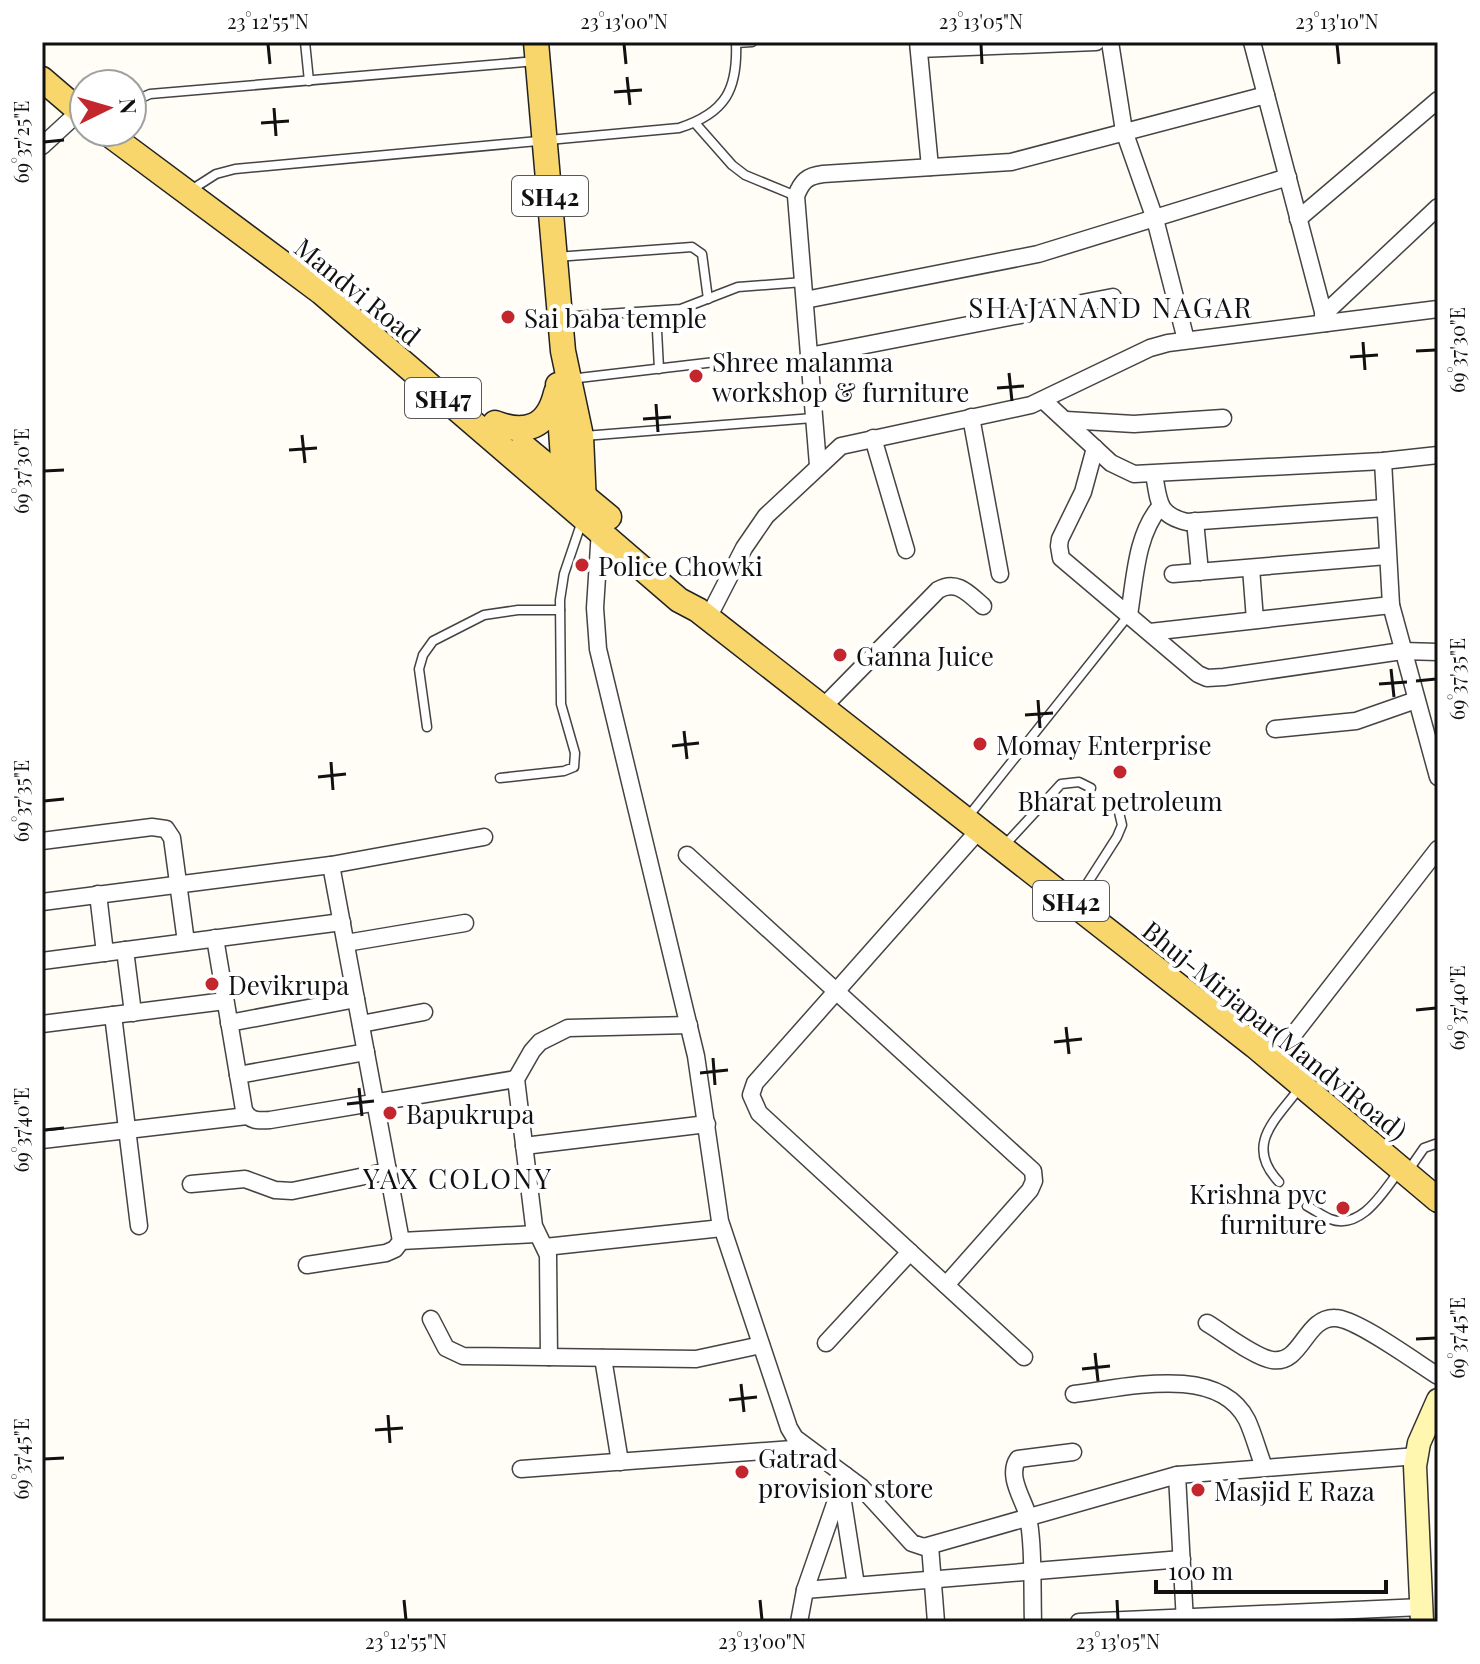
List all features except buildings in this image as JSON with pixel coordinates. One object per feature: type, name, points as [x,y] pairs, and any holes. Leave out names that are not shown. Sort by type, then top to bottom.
[{"type":"main road","name":"SH42","points":[[536,51],[563,351],[563,383],[580,505]]},
{"type":"main road","points":[[42,79],[68,101]]},
{"type":"main road","name":"Mandvi Road","points":[[127,148],[321,292],[580,505]]},
{"type":"main road","name":"Bhuj-Mirjapar(MandviRoad)","points":[[321,292],[438,376],[495,423],[679,600],[703,614],[1074,903],[1273,1061],[1438,1200]]},
{"type":"main road","name":"SH42","points":[[563,383],[581,436],[580,505]]},
{"type":"main road","points":[[495,423],[512,430],[525,429],[541,421],[550,413],[563,383]]},
{"type":"main road","name":"Bhuj-Mirjapar(MandviRoad)","points":[[580,505],[687,588],[703,614]]},
{"type":"street","points":[[930,167],[918,45],[1096,42]]},
{"type":"street","points":[[1110,42],[1124,131],[1155,219],[1186,340]]},
{"type":"street","points":[[1258,44],[1266,95],[1325,319]]},
{"type":"street","points":[[818,465],[796,196],[801,183],[810,176],[1011,162],[1266,95]]},
{"type":"street","points":[[1298,219],[1438,100]]},
{"type":"street","points":[[42,146],[68,125]]},
{"type":"street","points":[[805,300],[1038,254],[1288,177]]},
{"type":"street","points":[[1325,319],[1438,207]]},
{"type":"street","points":[[809,356],[1113,297]]},
{"type":"street","points":[[703,614],[766,516],[841,446],[1044,401],[1150,348],[1325,319],[1438,309]]},
{"type":"street","points":[[1044,401],[1122,470],[1134,474],[1383,461],[1438,455]]},
{"type":"street","points":[[971,417],[1000,574]]},
{"type":"street","points":[[1066,420],[1134,424],[1223,418]]},
{"type":"street","points":[[873,438],[906,550]]},
{"type":"street","points":[[1095,448],[1083,492],[1060,539],[1061,558],[1198,674],[1214,678],[1402,651],[1438,652]]},
{"type":"street","points":[[1383,461],[1391,605],[1438,777]]},
{"type":"street","points":[[1154,474],[1160,507],[1167,516],[1187,522],[1385,508]]},
{"type":"street","points":[[580,505],[598,649],[689,1025],[722,1228],[789,1428],[806,1448],[843,1481],[870,1495],[918,1546],[930,1546],[1177,1475],[1417,1456]]},
{"type":"street","points":[[1129,615],[1143,536],[1150,519],[1160,507]]},
{"type":"street","points":[[1195,521],[1200,572]]},
{"type":"street","points":[[1173,574],[1387,556]]},
{"type":"street","points":[[1251,568],[1255,620]]},
{"type":"street","points":[[823,707],[938,590],[946,585],[960,587],[983,606]]},
{"type":"street","points":[[1150,632],[1391,605]]},
{"type":"street","points":[[1275,729],[1356,721],[1416,700]]},
{"type":"street","points":[[973,824],[836,992],[755,1083],[751,1095],[759,1113],[1024,1357]]},
{"type":"street","points":[[42,841],[152,827],[166,829],[172,838],[186,942]]},
{"type":"street","points":[[42,902],[331,865],[484,837]]},
{"type":"street","points":[[1273,1061],[1438,849]]},
{"type":"street","points":[[687,855],[1033,1171],[1034,1181],[1030,1190],[946,1285]]},
{"type":"street","points":[[307,1265],[386,1253],[395,1249],[401,1241],[331,865]]},
{"type":"street","points":[[98,894],[105,953]]},
{"type":"street","points":[[42,961],[342,922]]},
{"type":"street","points":[[346,943],[465,923]]},
{"type":"street","points":[[215,938],[247,1116]]},
{"type":"street","points":[[125,950],[133,1013]]},
{"type":"street","points":[[229,1023],[356,999]]},
{"type":"street","points":[[42,1024],[225,1001]]},
{"type":"street","points":[[361,1024],[424,1012]]},
{"type":"street","points":[[113,1015],[139,1226]]},
{"type":"street","points":[[549,1357],[549,1264],[541,1241],[524,1146],[516,1079],[540,1042],[568,1028],[689,1025]]},
{"type":"street","points":[[238,1075],[366,1052]]},
{"type":"street","points":[[42,1140],[247,1116],[260,1121],[270,1120],[516,1079]]},
{"type":"street","points":[[524,1146],[707,1124]]},
{"type":"street","points":[[191,1184],[245,1179],[275,1190],[292,1191],[389,1171]]},
{"type":"street","points":[[401,1241],[541,1241],[722,1228]]},
{"type":"street","points":[[826,1343],[910,1252]]},
{"type":"street","points":[[1207,1323],[1266,1358],[1284,1360],[1325,1318],[1347,1320],[1438,1376]]},
{"type":"street","points":[[431,1319],[440,1340],[453,1353],[463,1356],[696,1359],[761,1345]]},
{"type":"street","points":[[603,1358],[620,1462]]},
{"type":"street","points":[[1074,1394],[1160,1383],[1197,1385],[1217,1392],[1234,1404],[1247,1419],[1264,1467]]},
{"type":"street","points":[[1079,1622],[1422,1615],[1415,1491],[1417,1456],[1438,1400]]},
{"type":"street","points":[[521,1469],[806,1448]]},
{"type":"street","points":[[1033,1622],[1028,1517],[1013,1474],[1014,1466],[1018,1459],[1073,1452]]},
{"type":"street","points":[[1177,1475],[1185,1619]]},
{"type":"street","points":[[843,1481],[856,1585]]},
{"type":"street","points":[[799,1622],[805,1590],[843,1481]]},
{"type":"street","points":[[930,1546],[936,1622]]},
{"type":"street","points":[[805,1590],[1182,1559]]},
{"type":"lane","points":[[305,42],[309,81]]},
{"type":"lane","points":[[187,193],[216,174],[235,169],[679,128],[695,123],[725,101],[737,68],[736,43],[752,42]]},
{"type":"lane","points":[[148,95],[309,81],[536,51]]},
{"type":"lane","points":[[695,123],[732,165],[745,175],[796,196]]},
{"type":"lane","points":[[555,258],[692,247],[702,254],[708,299]]},
{"type":"lane","points":[[560,317],[681,309],[738,287],[803,282]]},
{"type":"lane","points":[[656,311],[659,369]]},
{"type":"lane","points":[[563,383],[732,360]]},
{"type":"lane","points":[[581,436],[814,418]]},
{"type":"lane","points":[[500,778],[564,771],[574,767],[575,753],[561,704],[560,610],[564,574],[580,505]]},
{"type":"lane","points":[[427,727],[419,669],[423,655],[433,641],[484,615],[501,611],[560,610]]},
{"type":"lane","points":[[973,824],[1129,615]]},
{"type":"lane","points":[[1003,847],[1061,784],[1079,782],[1091,788]]},
{"type":"lane","points":[[1074,903],[1117,837],[1122,825],[1118,808]]},
{"type":"lane","points":[[1279,1182],[1267,1170],[1263,1158],[1264,1135],[1302,1085]]},
{"type":"lane","points":[[1307,1206],[1332,1220],[1355,1219],[1424,1148],[1438,1143]]},
{"type":"place","name":"Sai baba temple","points":[[508,317]]},
{"type":"place","name":"Shree malanma workshop & furniture","points":[[696,376]]},
{"type":"place","name":"Police Chowki","points":[[582,565]]},
{"type":"place","name":"Ganna Juice","points":[[840,655]]},
{"type":"place","name":"Momay Enterprise","points":[[980,744]]},
{"type":"place","name":"Bharat petroleum","points":[[1120,772]]},
{"type":"place","name":"Devikrupa","points":[[212,984]]},
{"type":"place","name":"Bapukrupa","points":[[390,1113]]},
{"type":"place","name":"Krishna pvc furniture","points":[[1343,1208]]},
{"type":"place","name":"Gatrad provision store","points":[[742,1472]]},
{"type":"place","name":"Masjid E Raza","points":[[1198,1490]]},
{"type":"district","name":"SHAJANAND NAGAR","points":[[1111,306]]},
{"type":"district","name":"YAX COLONY","points":[[458,1177]]}]
